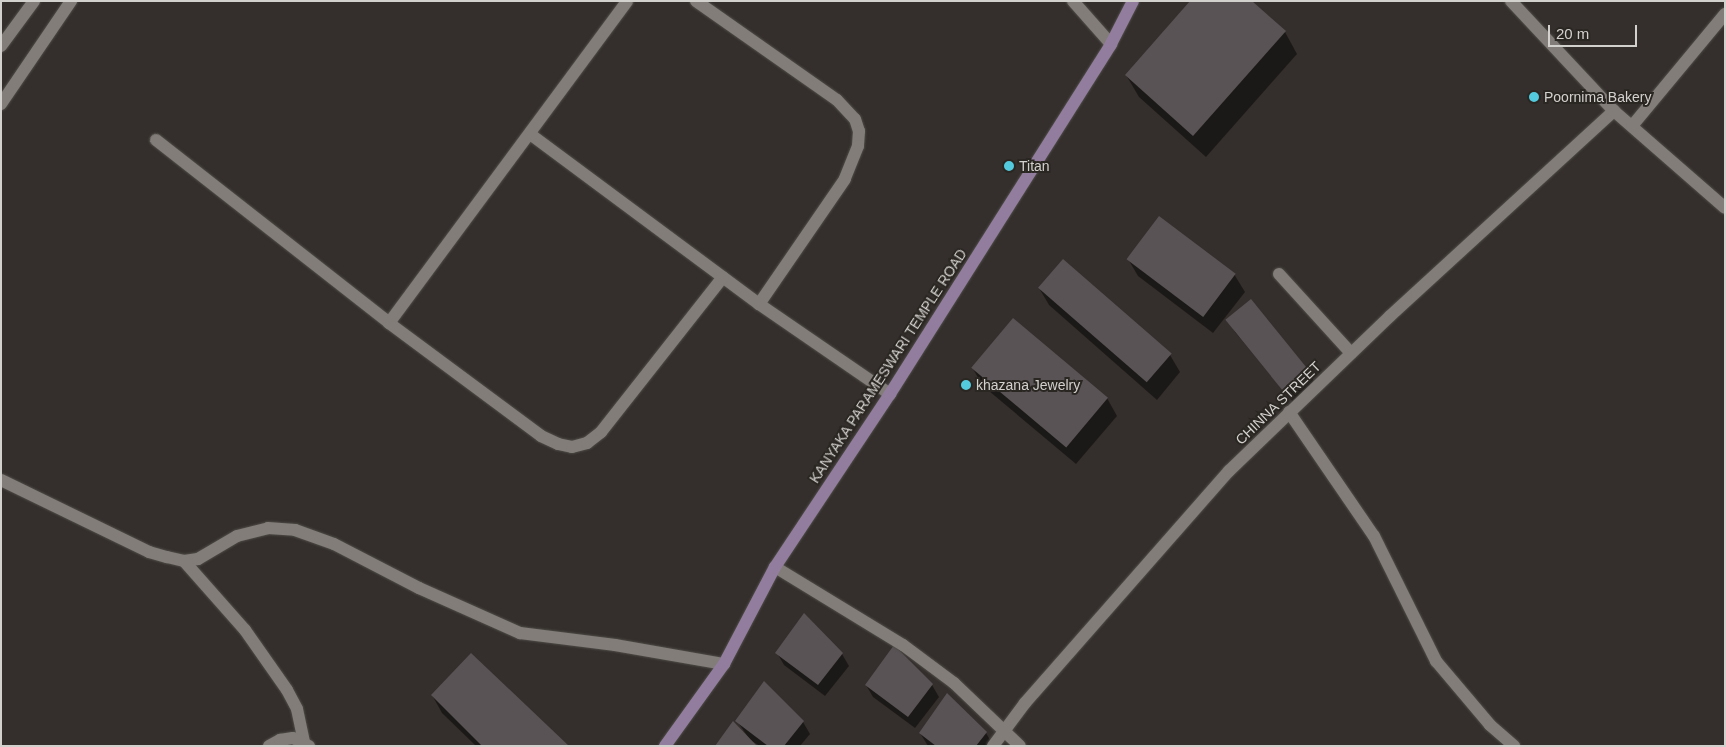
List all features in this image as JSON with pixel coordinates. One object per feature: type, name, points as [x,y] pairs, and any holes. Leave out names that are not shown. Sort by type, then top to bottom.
[{"type":"main road","name":"KANYAKA PARAMESWARI TEMPLE ROAD","points":[[665,746],[724,664],[775,568],[890,394],[1111,44],[1133,1]]},
{"type":"street","points":[[1,46],[34,1]]},
{"type":"street","points":[[1,104],[71,1]]},
{"type":"street","points":[[389,323],[627,1]]},
{"type":"street","points":[[696,1],[837,100],[854,119],[859,131],[858,146],[845,179],[759,304]]},
{"type":"street","points":[[1073,1],[1111,44]]},
{"type":"street","points":[[1512,1],[1614,111],[1725,208]]},
{"type":"street","points":[[1632,126],[1725,14]]},
{"type":"street","name":"CHINNA STREET","points":[[993,746],[1025,703],[1229,471],[1352,353],[1614,111]]},
{"type":"street","points":[[530,134],[759,304],[890,394]]},
{"type":"street","points":[[156,140],[389,323],[541,436],[572,447],[586,443],[601,432],[724,277]]},
{"type":"street","points":[[1279,274],[1352,353]]},
{"type":"street","points":[[1289,412],[1374,536],[1436,661],[1490,725],[1514,746]]},
{"type":"street","points":[[1,480],[149,552],[184,561],[198,559],[237,536],[268,528],[295,530],[334,544],[419,588],[520,633],[615,645],[724,664]]},
{"type":"street","points":[[184,561],[245,630],[287,690],[297,709],[306,744]]},
{"type":"street","points":[[775,568],[903,645],[954,683],[1020,746]]},
{"type":"street","points":[[269,746],[280,740],[293,738],[306,744]]},
{"type":"building","points":[[1190,1],[1252,1],[1286,31],[1193,136],[1125,75]]},
{"type":"building","points":[[1159,216],[1236,274],[1203,317],[1127,259]]},
{"type":"building","points":[[1063,259],[1172,353],[1147,382],[1038,288]]},
{"type":"building","points":[[1251,299],[1309,370],[1283,391],[1225,320]]},
{"type":"building","points":[[1013,318],[1108,398],[1066,447],[971,368]]},
{"type":"building","points":[[804,613],[843,653],[818,685],[775,653]]},
{"type":"building","points":[[894,645],[933,684],[908,717],[865,685]]},
{"type":"building","points":[[471,653],[569,746],[482,746],[431,695]]},
{"type":"building","points":[[764,681],[804,721],[784,746],[768,746],[735,721]]},
{"type":"building","points":[[947,693],[987,732],[976,746],[936,746],[919,733]]},
{"type":"building","points":[[733,721],[757,746],[715,746]]},
{"type":"place","name":"Poornima Bakery","points":[[1534,97]]},
{"type":"place","name":"Titan","points":[[1009,166]]},
{"type":"place","name":"khazana Jewelry","points":[[966,385]]}]
